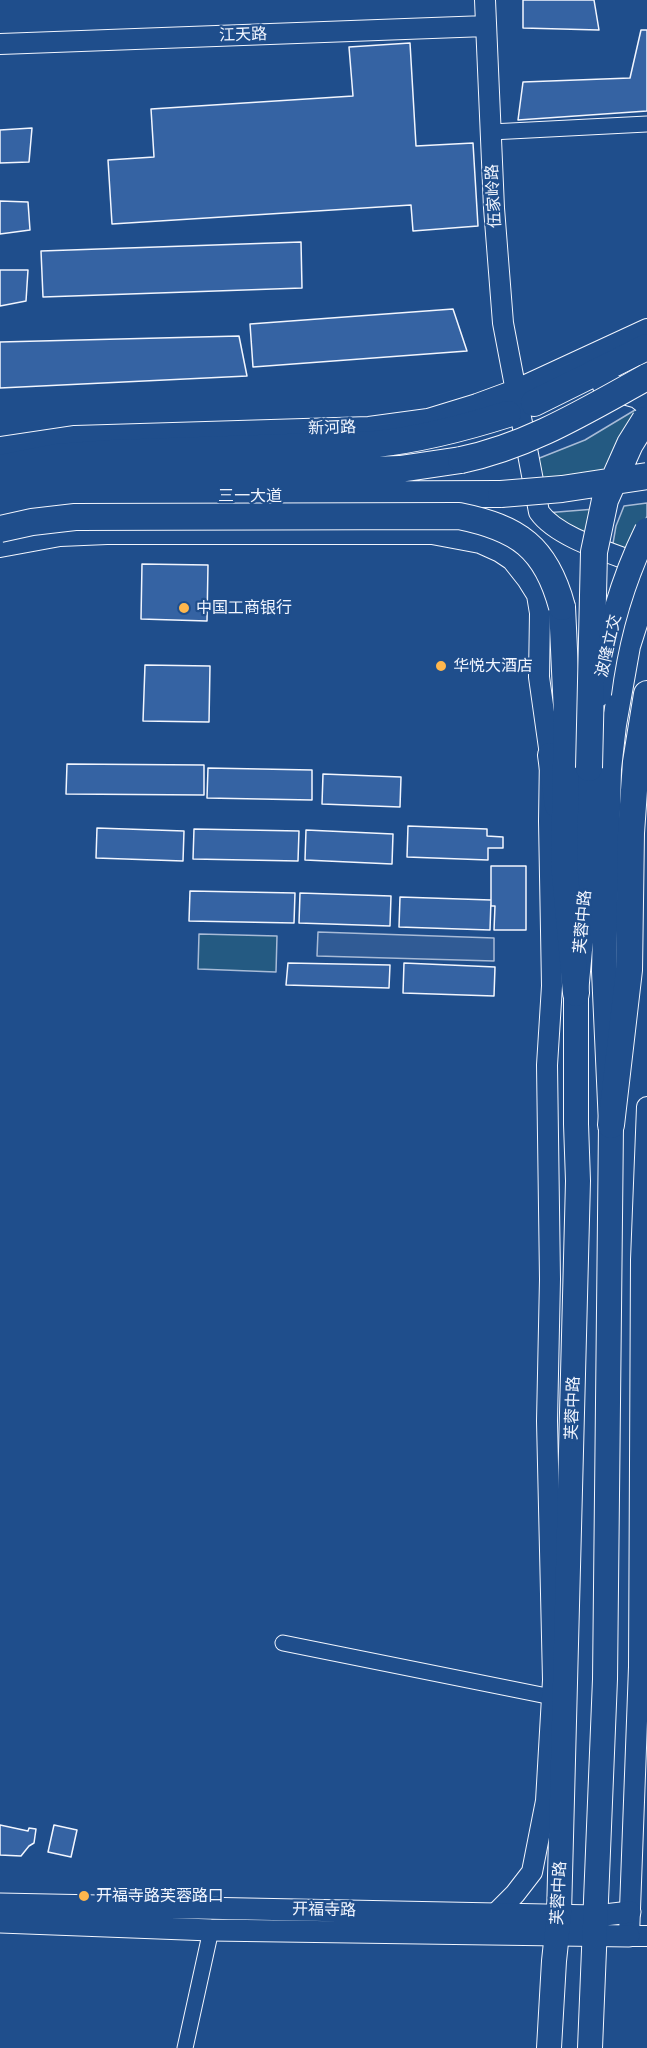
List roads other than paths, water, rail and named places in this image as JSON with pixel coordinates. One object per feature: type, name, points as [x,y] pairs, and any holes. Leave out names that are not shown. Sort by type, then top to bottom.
[{"type":"highway","points":[[0,468],[61,457],[111,453],[340,446],[413,440],[460,429],[519,403],[565,388],[647,347]]},
{"type":"highway","name":"三一大道","points":[[1,505],[65,477],[117,473],[400,469],[461,460],[502,450],[552,428],[647,377]]},
{"type":"highway","points":[[565,388],[598,385],[616,388],[638,395],[647,402]]},
{"type":"highway","points":[[599,768],[594,552],[605,500],[630,444],[647,417]]},
{"type":"highway","points":[[61,457],[1,505],[32,522],[75,517],[459,516],[488,522],[511,532],[532,548],[547,568],[562,607],[567,713],[564,864],[576,993]]},
{"type":"highway","name":"三一大道","points":[[1,505],[170,495],[501,495],[647,476]]},
{"type":"highway","points":[[611,1125],[629,970],[631,832],[636,762],[647,693]]},
{"type":"main road","name":"波隆立交","points":[[599,768],[600,688],[610,633],[624,587],[647,530]]},
{"type":"main road","name":"波隆立交","points":[[599,768],[626,656],[647,586]]},
{"type":"main road","points":[[550,755],[564,864]]},
{"type":"main road","name":"芙蓉中路","points":[[549,2048],[558,1924],[578,1181],[576,993],[599,768]]},
{"type":"main road","name":"芙蓉中路","points":[[590,2048],[605,1679],[611,1125],[604,971],[599,768]]},
{"type":"main road","name":"开福寺路","points":[[0,1904],[496,1913],[558,1924]]},
{"type":"main road","name":"开福寺路","points":[[596,1926],[638,1912]]},
{"type":"main road","name":"开福寺路","points":[[0,1922],[211,1930],[558,1924],[596,1926],[638,1936]]},
{"type":"street","name":"江天路","points":[[0,38],[486,15]]},
{"type":"street","name":"江天路","points":[[0,44],[486,15]]},
{"type":"street","name":"伍家岭路","points":[[486,15],[498,269],[503,322],[538,512],[545,521]]},
{"type":"street","points":[[491,132],[647,124]]},
{"type":"street","name":"新河路","points":[[0,447],[75,436],[369,427],[428,418],[477,404],[519,403],[647,329]]},
{"type":"street","points":[[512,560],[545,521],[567,535],[647,567]]},
{"type":"street","points":[[0,547],[60,536],[107,534],[432,534],[480,543],[512,560],[537,595],[540,613],[538,677],[550,755],[552,986],[547,1065],[550,1279],[547,1421],[553,1680],[546,1801],[532,1872],[496,1913]]},
{"type":"street","points":[[638,1936],[641,1260],[647,1107]]},
{"type":"street","points":[[283,1643],[552,1697]]},
{"type":"street","points":[[185,2048],[211,1930]]},
{"type":"place","name":"中国工商银行","points":[[184,608]]},
{"type":"place","name":"华悦大酒店","points":[[441,666]]},
{"type":"place","name":"开福寺路芙蓉路口","points":[[84,1896]]}]
